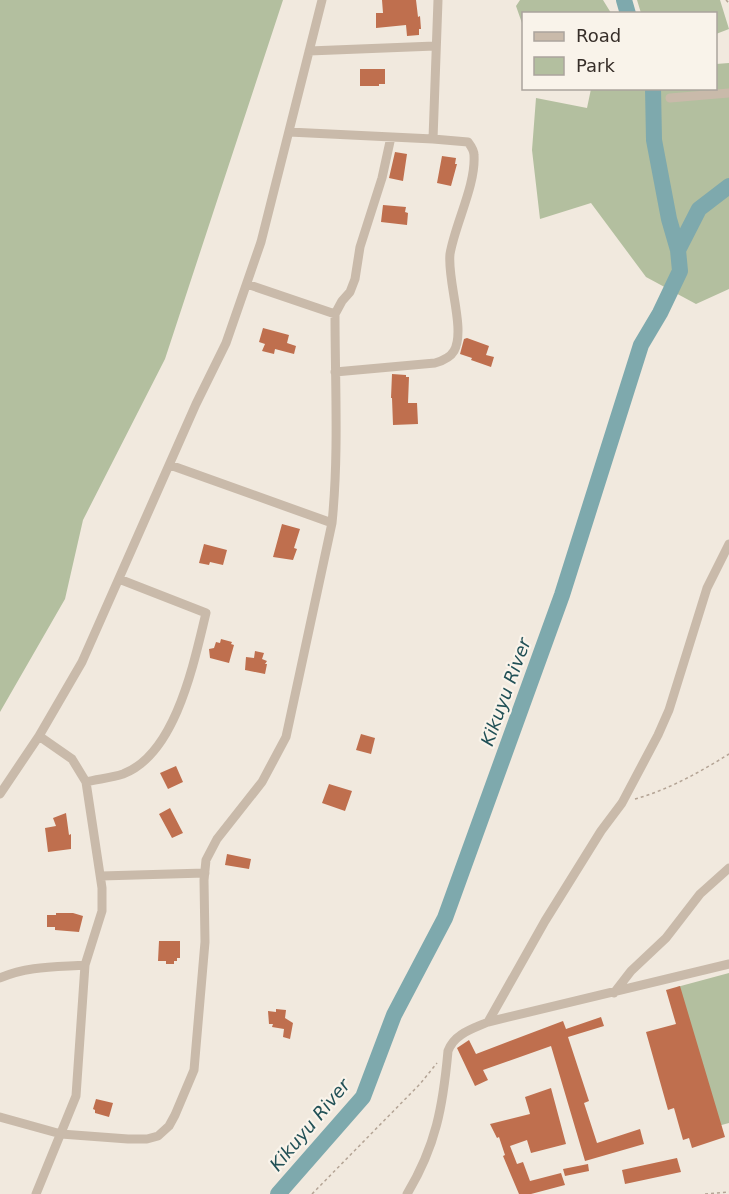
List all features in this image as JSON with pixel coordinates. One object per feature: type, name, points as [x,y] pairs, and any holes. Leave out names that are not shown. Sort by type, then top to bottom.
[{"type":"street","points":[[0,794],[39,736],[82,662],[196,404],[226,343],[261,242],[322,0]]},
{"type":"street","points":[[433,139],[438,0]]},
{"type":"street","points":[[309,51],[435,46]]},
{"type":"street","points":[[670,98],[729,93]]},
{"type":"street","points":[[290,132],[468,142],[474,154],[469,188],[450,253],[449,270],[458,332],[454,353],[446,360],[435,363],[335,372]]},
{"type":"street","points":[[0,1117],[61,1134],[147,1139],[158,1136],[169,1126],[194,1070],[205,942],[206,860],[218,839],[262,782],[286,737],[332,523],[336,451],[335,314],[350,292],[355,279],[360,247],[382,178],[391,137]]},
{"type":"street","points":[[247,284],[335,314]]},
{"type":"street","points":[[170,465],[332,523]]},
{"type":"street","points":[[488,1022],[555,905],[601,831],[622,803],[658,735],[669,710],[707,588],[729,544]]},
{"type":"street","points":[[86,782],[123,774],[140,764],[161,741],[178,710],[192,669],[206,614],[119,579]]},
{"type":"street","points":[[36,1194],[76,1096],[85,965],[102,911],[101,876],[86,782],[72,759],[39,736]]},
{"type":"street","points":[[614,993],[631,971],[666,938],[700,894],[729,868]]},
{"type":"street","points":[[101,876],[205,873]]},
{"type":"street","points":[[407,1194],[431,1146],[441,1110],[450,1045],[462,1034],[488,1022],[729,964]]},
{"type":"street","points":[[0,978],[11,973],[36,968],[85,965]]},
{"type":"path","points":[[726,0],[729,3]]},
{"type":"path","points":[[622,803],[644,797],[671,785],[705,769],[729,754]]},
{"type":"path","points":[[312,1194],[420,1084],[448,1051]]},
{"type":"path","points":[[705,1194],[729,1192]]},
{"type":"green space","points":[[0,0],[283,0],[165,359],[83,520],[65,599],[0,712]]},
{"type":"green space","points":[[520,0],[603,0],[610,12],[522,12],[522,23],[516,6]]},
{"type":"green space","points":[[637,0],[720,0],[729,29],[717,34],[717,12],[641,12]]},
{"type":"green space","points":[[729,63],[729,289],[696,304],[646,277],[591,203],[540,219],[532,150],[536,98],[587,108],[591,90],[717,90],[717,64]]},
{"type":"green space","points":[[729,973],[729,1123],[714,1127],[677,987]]},
{"type":"building","points":[[382,0],[416,0],[418,17],[420,16],[419,35],[407,36],[406,25],[376,28],[376,13],[383,13]]},
{"type":"building","points":[[360,69],[385,69],[385,84],[360,86]]},
{"type":"building","points":[[395,152],[407,154],[403,181],[389,178]]},
{"type":"building","points":[[442,156],[456,158],[455,164],[457,164],[451,186],[437,183]]},
{"type":"building","points":[[383,205],[406,207],[407,225],[381,222]]},
{"type":"building","points":[[263,328],[289,335],[287,343],[296,346],[294,354],[275,349],[274,354],[262,351],[265,344],[259,342]]},
{"type":"building","points":[[464,339],[489,346],[486,355],[494,357],[491,367],[460,354]]},
{"type":"building","points":[[392,374],[409,377],[408,403],[417,403],[418,424],[393,425]]},
{"type":"building","points":[[282,524],[300,529],[293,560],[273,557]]},
{"type":"building","points":[[204,544],[227,550],[223,565],[210,562],[209,565],[199,563]]},
{"type":"building","points":[[221,639],[232,642],[231,644],[234,645],[229,663],[210,658],[209,649],[214,648],[216,642],[220,643]]},
{"type":"building","points":[[255,651],[264,653],[262,659],[267,661],[265,674],[245,670],[246,657],[254,658]]},
{"type":"building","points":[[361,734],[375,738],[371,754],[356,750]]},
{"type":"building","points":[[176,766],[183,782],[168,789],[160,773]]},
{"type":"building","points":[[329,784],[352,791],[345,811],[322,803]]},
{"type":"building","points":[[170,808],[183,833],[172,838],[159,814]]},
{"type":"building","points":[[66,813],[69,835],[71,834],[71,849],[48,852],[45,828],[56,826],[53,818]]},
{"type":"building","points":[[227,854],[251,859],[249,869],[225,865]]},
{"type":"building","points":[[56,913],[73,913],[83,916],[79,932],[47,927],[47,915],[56,915]]},
{"type":"building","points":[[159,941],[180,941],[180,958],[174,961],[174,964],[158,961]]},
{"type":"building","points":[[680,986],[725,1137],[692,1148],[689,1138],[683,1140],[674,1108],[668,1110],[646,1032],[676,1024],[666,990]]},
{"type":"building","points":[[276,1009],[286,1010],[285,1018],[293,1023],[290,1039],[283,1037],[284,1029],[272,1027],[273,1024],[269,1024],[268,1011],[276,1012]]},
{"type":"building","points":[[601,1017],[604,1026],[568,1037],[589,1101],[584,1103],[597,1143],[640,1129],[644,1144],[585,1161],[551,1046],[483,1070],[488,1080],[475,1086],[457,1048],[469,1040],[476,1054],[563,1021],[566,1029]]},
{"type":"building","points":[[551,1088],[566,1144],[531,1153],[527,1140],[510,1146],[517,1164],[523,1162],[530,1181],[561,1173],[565,1185],[531,1194],[519,1194],[503,1156],[505,1155],[499,1137],[497,1138],[490,1124],[530,1114],[525,1097]]},
{"type":"building","points":[[96,1099],[113,1103],[109,1117],[95,1113],[93,1109]]},
{"type":"building","points":[[677,1158],[681,1172],[625,1184],[622,1170]]},
{"type":"building","points":[[588,1164],[589,1171],[565,1176],[563,1169]]},
{"type":"waterway","points":[[624,0],[627,12]]},
{"type":"waterway","points":[[653,90],[654,140],[669,219],[678,250]]},
{"type":"waterway","name":"Kikuyu River","points":[[278,1194],[363,1097],[394,1015],[445,918],[562,595],[641,345],[660,313],[680,271],[678,250],[699,209],[729,186]]}]
